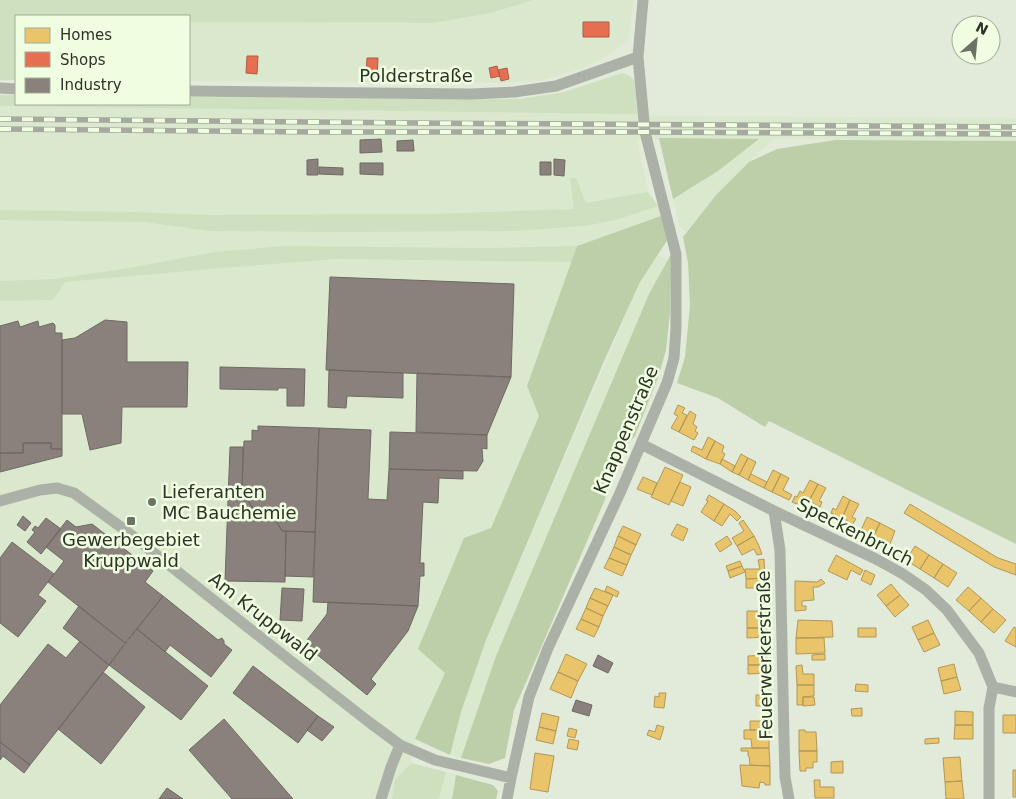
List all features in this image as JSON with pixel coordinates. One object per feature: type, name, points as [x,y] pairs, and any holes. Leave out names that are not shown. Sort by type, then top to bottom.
[{"type":"street","name":"Knappenstraße","points":[[507,799],[529,697],[548,648],[641,444],[667,383],[674,358],[676,254],[645,132],[638,58],[643,0]]},
{"type":"street","name":"Polderstraße","points":[[190,91],[472,94],[514,92],[556,86],[638,58]]},
{"type":"street","points":[[0,88],[15,89]]},
{"type":"street","name":"Speckenbruch","points":[[641,444],[903,574],[926,590],[948,610],[979,653],[993,687]]},
{"type":"street","name":"Am Kruppwald","points":[[0,501],[40,490],[57,488],[74,494],[125,530],[282,655],[400,745],[435,760],[510,778]]},
{"type":"street","name":"Feuerwerkerstraße","points":[[774,511],[780,550],[785,777],[789,799]]},
{"type":"street","points":[[989,799],[989,708],[993,687],[1016,692]]},
{"type":"street","points":[[381,799],[400,745]]},
{"type":"shaded area","points":[[0,0],[534,0],[491,13],[433,23],[190,22],[190,15],[15,15],[15,80],[0,80]]},
{"type":"shaded area","points":[[534,0],[634,0],[628,40],[610,54],[584,68],[543,80],[500,83],[190,81],[190,22],[433,23],[491,13]]},
{"type":"shaded area","points":[[622,73],[630,76],[635,81],[637,114],[0,106],[0,95],[15,95],[15,105],[190,105],[190,97],[520,99],[564,92]]},
{"type":"shaded area","points":[[0,106],[637,114],[658,116],[1016,118],[1016,141],[773,139],[716,195],[686,232],[678,225],[673,199],[718,171],[758,139],[637,139],[648,192],[658,206],[661,216],[577,246],[486,248],[281,246],[215,252],[123,269],[53,279],[0,281]]},
{"type":"shaded area","points":[[659,138],[759,139],[718,171],[673,199]]},
{"type":"shaded area","points":[[835,140],[1016,141],[1016,544],[769,421],[765,427],[718,398],[677,383],[685,357],[690,305],[688,263],[683,237],[716,195],[749,162],[777,149]]},
{"type":"shaded area","points":[[570,178],[576,178],[586,203],[648,192],[658,206],[616,220],[584,226],[515,231],[209,231],[145,222],[0,220],[0,210],[207,215],[431,214],[574,209]]},
{"type":"shaded area","points":[[661,216],[668,239],[640,282],[604,361],[486,640],[461,712],[450,755],[415,739],[445,673],[418,649],[464,538],[491,528],[539,416],[527,386],[577,246]]},
{"type":"shaded area","points":[[281,246],[486,248],[577,246],[572,262],[337,259],[65,282],[53,300],[0,301],[0,281],[53,279],[123,269],[215,252]]},
{"type":"shaded area","points":[[658,254],[667,260],[649,294],[496,656],[461,758],[450,755],[461,712],[486,640],[640,282]]},
{"type":"shaded area","points":[[671,254],[670,313],[666,350],[659,375],[635,436],[621,450],[604,502],[514,710],[505,758],[489,764],[461,758],[496,656],[649,294]]},
{"type":"shaded area","points":[[337,259],[572,262],[527,386],[539,416],[491,528],[445,673],[415,739],[411,763],[395,780],[392,799],[0,799],[0,301],[52,300],[65,282]]},
{"type":"shaded area","points":[[411,763],[446,772],[439,799],[392,799],[395,780]]},
{"type":"shaded area","points":[[446,772],[456,775],[452,799],[439,799]]},
{"type":"shaded area","points":[[456,775],[493,785],[498,791],[496,799],[452,799]]},
{"type":"building: Homes","points":[[678,405],[685,408],[682,413],[687,415],[679,432],[671,428],[678,416],[674,414]]},
{"type":"building: Homes","points":[[690,411],[696,415],[693,424],[697,427],[695,431],[698,433],[694,440],[679,432]]},
{"type":"building: Homes","points":[[708,437],[715,441],[706,459],[691,451],[693,446],[702,450]]},
{"type":"building: Homes","points":[[715,441],[724,446],[722,452],[725,454],[720,464],[706,459]]},
{"type":"building: Homes","points":[[741,454],[748,458],[739,475],[732,472]]},
{"type":"building: Homes","points":[[748,458],[756,462],[748,480],[739,475]]},
{"type":"building: Homes","points":[[722,459],[735,466],[732,472],[720,464]]},
{"type":"building: Homes","points":[[665,467],[683,475],[669,505],[651,497]]},
{"type":"building: Homes","points":[[773,470],[781,474],[772,492],[764,488]]},
{"type":"building: Homes","points":[[751,474],[767,482],[764,488],[748,480]]},
{"type":"building: Homes","points":[[781,474],[789,478],[783,490],[792,495],[789,500],[772,492]]},
{"type":"building: Homes","points":[[643,477],[657,483],[652,495],[637,489]]},
{"type":"building: Homes","points":[[810,480],[818,484],[809,501],[803,498],[799,505],[792,502],[800,491],[803,493]]},
{"type":"building: Homes","points":[[680,482],[691,487],[683,506],[671,501]]},
{"type":"building: Homes","points":[[818,484],[826,488],[819,501],[822,502],[820,507],[809,501]]},
{"type":"building: Homes","points":[[709,495],[724,504],[714,521],[701,512],[708,501],[706,500]]},
{"type":"building: Homes","points":[[843,496],[850,500],[842,518],[831,513],[833,508],[836,510]]},
{"type":"building: Homes","points":[[850,500],[859,504],[852,517],[856,519],[852,525],[855,526],[852,531],[845,528],[848,521],[842,518]]},
{"type":"building: Homes","points":[[724,504],[741,517],[737,521],[730,514],[722,526],[714,521]]},
{"type":"building: Homes","points":[[910,504],[998,558],[1016,564],[1016,575],[994,567],[904,513]]},
{"type":"building: Homes","points":[[867,517],[880,523],[871,541],[855,533],[858,528],[861,530]]},
{"type":"building: Homes","points":[[743,520],[754,536],[737,546],[732,538],[744,531],[739,523]]},
{"type":"building: Homes","points":[[880,523],[895,531],[888,549],[871,541]]},
{"type":"building: Homes","points":[[677,524],[688,529],[683,541],[671,535]]},
{"type":"building: Homes","points":[[623,526],[641,534],[636,545],[618,536]]},
{"type":"building: Homes","points":[[618,536],[636,545],[631,555],[614,547]]},
{"type":"building: Homes","points":[[727,536],[732,544],[720,552],[715,544]]},
{"type":"building: Homes","points":[[754,536],[762,554],[757,555],[754,549],[742,555],[737,546]]},
{"type":"building: Homes","points":[[915,546],[929,555],[920,569],[906,560]]},
{"type":"building: Homes","points":[[614,547],[631,555],[627,565],[609,558]]},
{"type":"building: Homes","points":[[836,555],[863,570],[860,575],[851,570],[847,580],[828,571]]},
{"type":"building: Homes","points":[[929,555],[943,564],[934,578],[920,569]]},
{"type":"building: Homes","points":[[609,558],[627,565],[622,576],[604,568]]},
{"type":"building: Homes","points":[[764,559],[765,578],[746,579],[745,569],[760,569],[758,560]]},
{"type":"building: Homes","points":[[740,561],[742,566],[728,571],[726,566]]},
{"type":"building: Homes","points":[[943,564],[957,573],[948,587],[934,578]]},
{"type":"building: Homes","points":[[742,566],[745,572],[730,578],[728,571]]},
{"type":"building: Homes","points":[[865,570],[875,575],[871,585],[861,580]]},
{"type":"building: Homes","points":[[765,578],[766,596],[761,597],[760,588],[746,588],[746,579]]},
{"type":"building: Homes","points":[[821,579],[825,583],[818,587],[813,587],[814,600],[802,601],[802,606],[806,606],[806,610],[795,611],[795,581],[817,582]]},
{"type":"building: Homes","points":[[891,584],[900,595],[886,606],[877,595]]},
{"type":"building: Homes","points":[[607,586],[619,592],[617,597],[605,591]]},
{"type":"building: Homes","points":[[968,587],[981,598],[969,611],[956,600]]},
{"type":"building: Homes","points":[[595,588],[613,595],[608,606],[590,598]]},
{"type":"building: Homes","points":[[900,595],[909,605],[895,617],[886,606]]},
{"type":"building: Homes","points":[[590,598],[608,606],[603,616],[586,608]]},
{"type":"building: Homes","points":[[981,598],[993,609],[981,622],[969,611]]},
{"type":"building: Homes","points":[[586,608],[603,616],[599,627],[581,619]]},
{"type":"building: Homes","points":[[993,609],[1006,620],[994,633],[981,622]]},
{"type":"building: Homes","points":[[747,611],[766,611],[767,628],[747,628]]},
{"type":"building: Homes","points":[[581,619],[599,627],[594,637],[576,629]]},
{"type":"building: Homes","points":[[798,620],[832,621],[833,637],[796,638]]},
{"type":"building: Homes","points":[[928,620],[934,633],[918,640],[912,627]]},
{"type":"building: Homes","points":[[1014,627],[1016,628],[1016,647],[1005,641]]},
{"type":"building: Homes","points":[[747,628],[767,628],[767,637],[747,638]]},
{"type":"building: Homes","points":[[858,628],[876,628],[876,637],[858,637]]},
{"type":"building: Homes","points":[[934,633],[940,645],[924,652],[918,640]]},
{"type":"building: Homes","points":[[796,638],[824,638],[825,653],[796,654]]},
{"type":"building: Homes","points":[[566,654],[587,664],[578,681],[558,672]]},
{"type":"building: Homes","points":[[825,654],[825,660],[812,660],[812,655]]},
{"type":"building: Homes","points":[[767,655],[767,665],[748,665],[748,656]]},
{"type":"building: Homes","points":[[954,664],[957,677],[941,681],[938,668]]},
{"type":"building: Homes","points":[[748,665],[767,665],[767,673],[748,674]]},
{"type":"building: Homes","points":[[802,665],[803,674],[814,674],[814,685],[797,685],[796,666]]},
{"type":"building: Homes","points":[[558,672],[578,681],[571,698],[550,689]]},
{"type":"building: Homes","points":[[957,677],[961,690],[944,694],[941,681]]},
{"type":"building: Homes","points":[[856,684],[868,685],[868,692],[855,691]]},
{"type":"building: Homes","points":[[797,685],[814,685],[814,696],[803,697],[803,705],[797,705]]},
{"type":"building: Homes","points":[[659,693],[666,693],[664,708],[654,707],[655,696],[659,697]]},
{"type":"building: Homes","points":[[756,695],[766,695],[766,701],[769,700],[769,706],[756,706]]},
{"type":"building: Homes","points":[[803,697],[814,697],[815,705],[803,706]]},
{"type":"building: Homes","points":[[862,708],[862,716],[852,716],[851,709]]},
{"type":"building: Homes","points":[[764,711],[769,711],[769,730],[750,730],[750,721],[764,721]]},
{"type":"building: Homes","points":[[955,711],[973,712],[973,725],[955,725]]},
{"type":"building: Homes","points":[[542,713],[559,717],[556,731],[539,727]]},
{"type":"building: Homes","points":[[1003,715],[1016,715],[1016,733],[1003,733]]},
{"type":"building: Homes","points":[[657,725],[664,727],[660,740],[647,735],[649,730],[655,732]]},
{"type":"building: Homes","points":[[955,725],[973,725],[973,739],[954,739]]},
{"type":"building: Homes","points":[[539,727],[556,731],[553,744],[536,740]]},
{"type":"building: Homes","points":[[569,728],[577,730],[575,738],[567,736]]},
{"type":"building: Homes","points":[[744,730],[769,730],[769,748],[752,748],[751,739],[744,739]]},
{"type":"building: Homes","points":[[799,730],[816,732],[817,751],[799,751]]},
{"type":"building: Homes","points":[[939,738],[939,743],[925,744],[925,739]]},
{"type":"building: Homes","points":[[569,739],[579,741],[577,750],[567,748]]},
{"type":"building: Homes","points":[[741,748],[769,748],[770,766],[750,765],[748,751],[741,751]]},
{"type":"building: Homes","points":[[799,751],[817,751],[817,762],[813,762],[813,768],[806,768],[806,771],[800,771]]},
{"type":"building: Homes","points":[[535,753],[554,756],[548,792],[530,789]]},
{"type":"building: Homes","points":[[960,757],[962,781],[945,782],[943,758]]},
{"type":"building: Homes","points":[[843,761],[843,773],[831,773],[831,762]]},
{"type":"building: Homes","points":[[740,765],[770,766],[770,785],[760,782],[759,788],[742,786]]},
{"type":"building: Homes","points":[[1013,770],[1016,770],[1016,797],[1013,797]]},
{"type":"building: Homes","points":[[814,780],[820,780],[820,787],[834,787],[834,798],[815,798]]},
{"type":"building: Homes","points":[[962,781],[964,799],[946,799],[945,782]]},
{"type":"building: Shops","points":[[583,22],[609,22],[609,37],[583,37]]},
{"type":"building: Shops","points":[[247,56],[258,56],[257,74],[246,73]]},
{"type":"building: Shops","points":[[367,58],[378,58],[377,76],[366,75]]},
{"type":"building: Shops","points":[[497,66],[500,76],[491,78],[489,68]]},
{"type":"building: Shops","points":[[507,68],[509,79],[501,81],[498,70]]},
{"type":"building: Industry","points":[[381,139],[382,152],[360,153],[360,140]]},
{"type":"building: Industry","points":[[413,140],[414,151],[397,151],[397,141]]},
{"type":"building: Industry","points":[[318,159],[318,175],[307,175],[307,160]]},
{"type":"building: Industry","points":[[554,159],[565,160],[564,176],[554,175]]},
{"type":"building: Industry","points":[[540,162],[551,162],[551,175],[540,175]]},
{"type":"building: Industry","points":[[360,163],[383,163],[383,175],[360,174]]},
{"type":"building: Industry","points":[[319,167],[343,168],[343,175],[319,174]]},
{"type":"building: Industry","points":[[330,277],[514,284],[511,377],[326,370]]},
{"type":"building: Industry","points":[[105,320],[127,322],[127,362],[188,362],[187,407],[122,407],[121,443],[90,450],[82,414],[62,414],[62,340],[75,338]]},
{"type":"building: Industry","points":[[18,321],[20,327],[38,321],[39,327],[53,323],[55,325],[55,333],[62,333],[62,449],[51,449],[51,443],[23,443],[23,453],[0,453],[0,326]]},
{"type":"building: Industry","points":[[220,367],[305,369],[304,406],[287,406],[287,388],[278,388],[278,390],[220,389]]},
{"type":"building: Industry","points":[[329,370],[403,373],[403,398],[347,396],[346,408],[328,407]]},
{"type":"building: Industry","points":[[417,373],[511,377],[487,435],[416,432]]},
{"type":"building: Industry","points":[[258,426],[319,428],[315,532],[282,531],[271,512],[259,519],[242,490],[244,441],[252,441],[252,430],[258,431]]},
{"type":"building: Industry","points":[[319,428],[371,430],[368,499],[387,500],[389,469],[463,471],[463,479],[439,478],[438,503],[423,502],[420,563],[424,563],[424,576],[420,576],[418,606],[313,602]]},
{"type":"building: Industry","points":[[390,432],[487,435],[487,449],[482,448],[483,461],[477,471],[389,469]]},
{"type":"building: Industry","points":[[23,443],[51,443],[51,449],[62,449],[62,456],[0,472],[0,453],[23,453]]},
{"type":"building: Industry","points":[[230,447],[243,447],[242,490],[259,519],[271,512],[282,531],[286,531],[285,582],[225,581]]},
{"type":"building: Industry","points":[[23,516],[31,523],[25,531],[17,525]]},
{"type":"building: Industry","points":[[46,518],[61,529],[41,554],[27,542],[35,532],[32,530],[35,526],[38,528]]},
{"type":"building: Industry","points":[[67,520],[76,527],[92,524],[153,571],[145,582],[163,596],[125,643],[48,582],[64,561],[46,547]]},
{"type":"building: Industry","points":[[286,531],[315,532],[313,577],[285,576]]},
{"type":"building: Industry","points":[[12,542],[54,574],[38,595],[46,601],[18,637],[0,623],[0,558]]},
{"type":"building: Industry","points":[[282,588],[304,589],[302,621],[280,620]]},
{"type":"building: Industry","points":[[163,596],[218,640],[222,638],[224,644],[232,650],[211,677],[170,645],[165,652],[137,629]]},
{"type":"building: Industry","points":[[328,602],[418,606],[408,631],[371,679],[376,684],[367,695],[304,644],[327,614]]},
{"type":"building: Industry","points":[[79,606],[125,643],[109,665],[63,628]]},
{"type":"building: Industry","points":[[137,629],[208,686],[181,720],[109,665]]},
{"type":"building: Industry","points":[[80,641],[109,665],[30,765],[0,742],[0,705],[48,644],[66,658]]},
{"type":"building: Industry","points":[[598,655],[613,663],[608,673],[593,666]]},
{"type":"building: Industry","points":[[253,666],[318,716],[298,743],[233,693]]},
{"type":"building: Industry","points":[[103,672],[145,707],[101,764],[58,729]]},
{"type":"building: Industry","points":[[576,700],[592,705],[589,716],[572,711]]},
{"type":"building: Industry","points":[[318,716],[334,727],[322,741],[307,730]]},
{"type":"building: Industry","points":[[224,719],[293,799],[232,799],[189,750]]},
{"type":"building: Industry","points":[[0,742],[30,765],[24,773],[3,756],[0,760]]},
{"type":"building: Industry","points":[[167,788],[183,799],[159,799]]},
{"type":"railway","points":[[0,119],[1016,127]]},
{"type":"railway","points":[[0,129],[1016,134]]},
{"type":"place","name":"Lieferanten MC Bauchemie","points":[[152,502]]},
{"type":"place","name":"Gewerbegebiet Kruppwald","points":[[131,521]]}]
